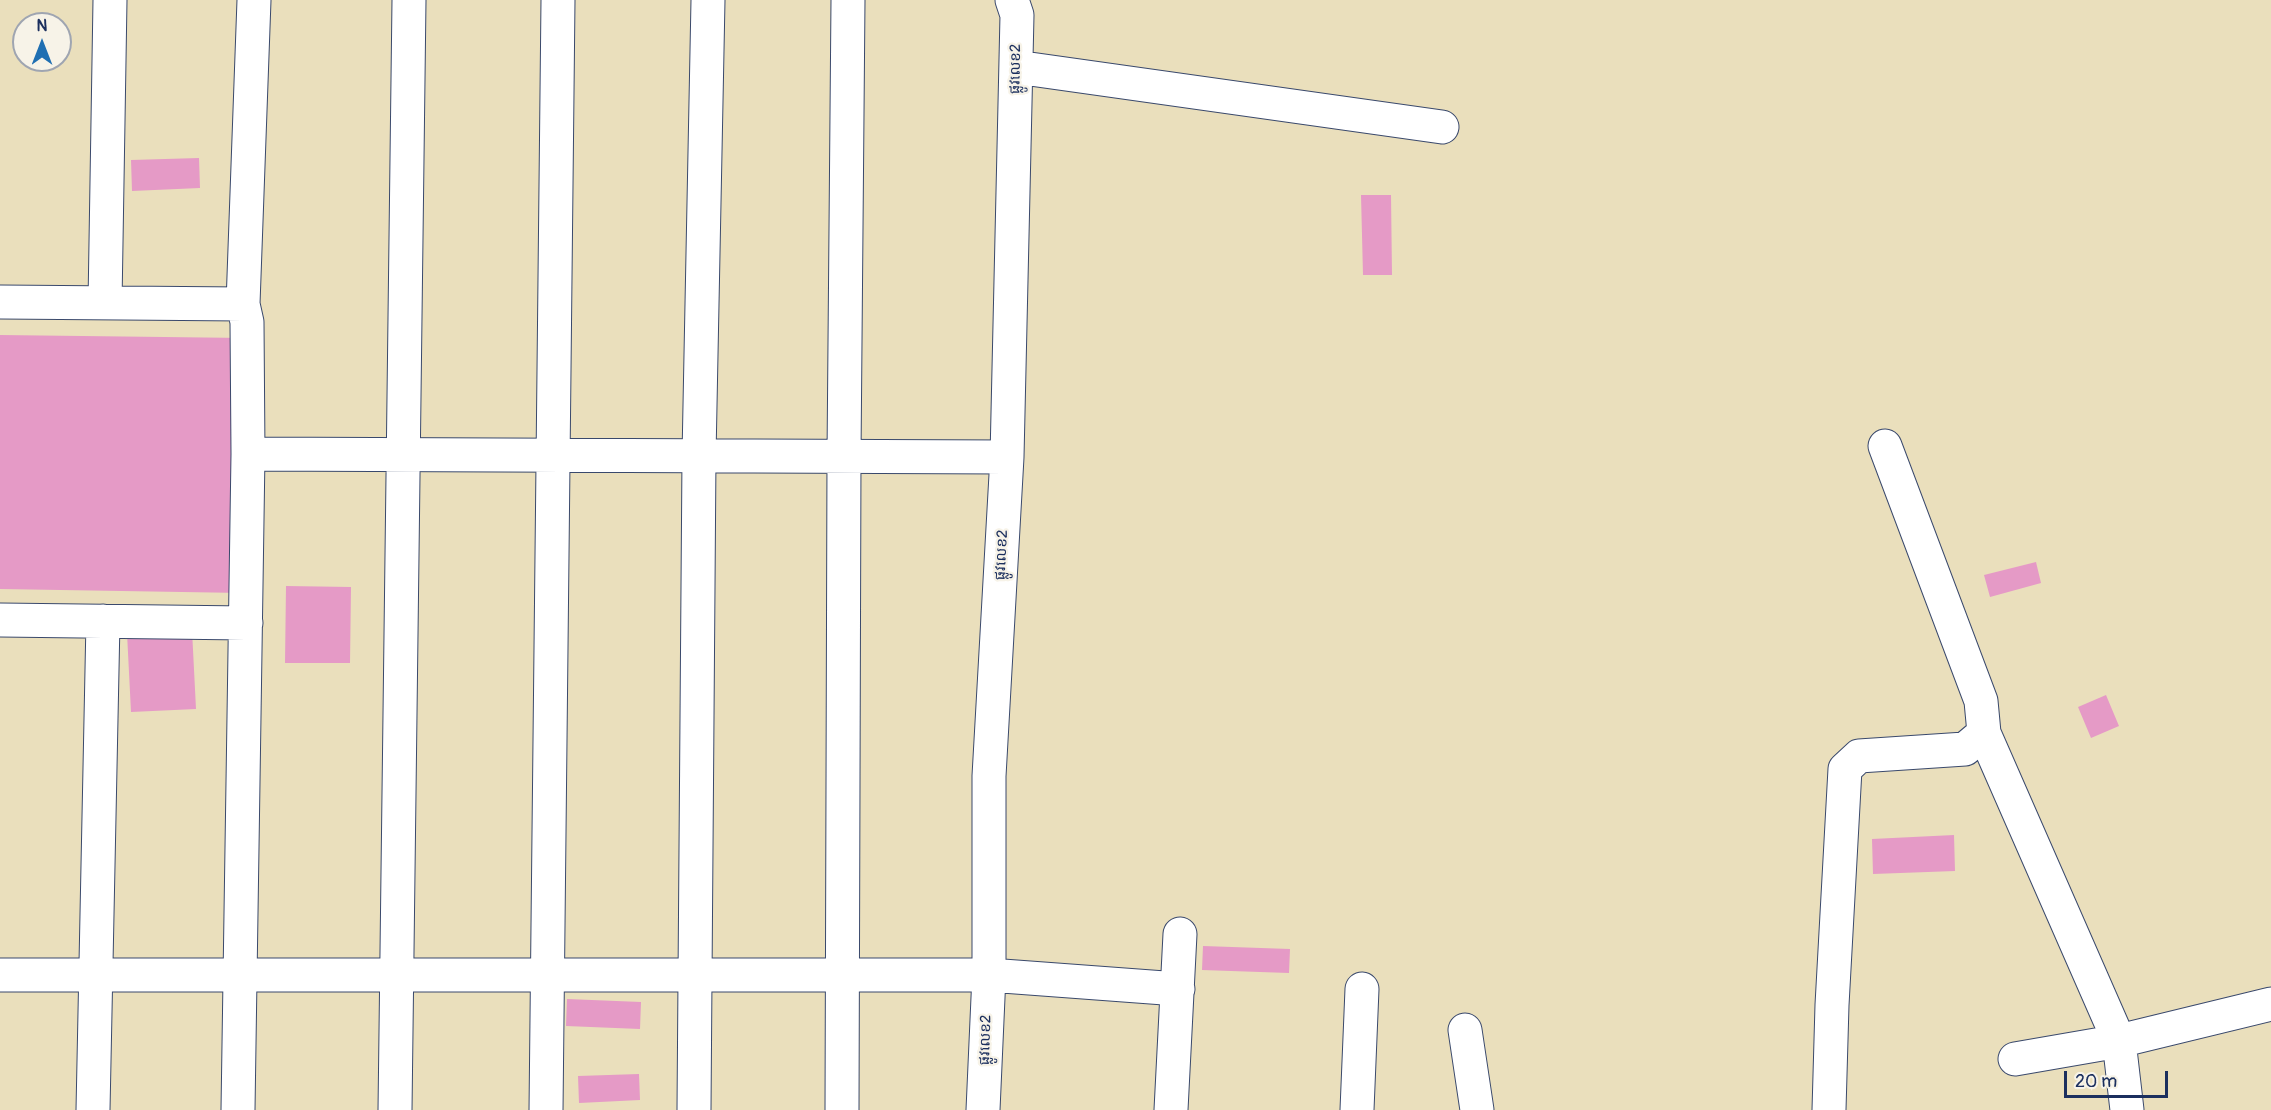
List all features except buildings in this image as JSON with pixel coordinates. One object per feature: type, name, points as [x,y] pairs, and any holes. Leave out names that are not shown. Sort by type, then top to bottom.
[{"type":"street","points":[[105,303],[110,0]]},
{"type":"street","points":[[238,1110],[248,454],[247,321],[243,304],[254,0]]},
{"type":"street","points":[[395,1110],[409,0]]},
{"type":"street","points":[[546,1110],[558,0]]},
{"type":"street","points":[[694,1110],[699,456],[708,0]]},
{"type":"street","points":[[842,1110],[848,0]]},
{"type":"street","name":"ផ្លូវលេខ2","points":[[983,1110],[989,975],[989,776],[1007,457],[1017,15],[1011,0]]},
{"type":"street","points":[[1016,67],[1442,128]]},
{"type":"street","points":[[0,303],[243,304]]},
{"type":"street","points":[[1885,447],[1981,701],[1984,733],[2119,1041],[2127,1110]]},
{"type":"street","points":[[248,454],[1007,457]]},
{"type":"street","points":[[0,620],[246,623]]},
{"type":"street","points":[[93,1110],[103,621]]},
{"type":"street","points":[[1829,1110],[1832,1005],[1845,769],[1859,756],[1965,750],[1984,733]]},
{"type":"street","points":[[1171,1110],[1180,934]]},
{"type":"street","points":[[0,975],[989,975],[1178,989]]},
{"type":"street","points":[[1358,1110],[1362,989]]},
{"type":"street","points":[[2015,1059],[2119,1041],[2271,1004]]},
{"type":"street","points":[[1465,1030],[1477,1110]]}]
